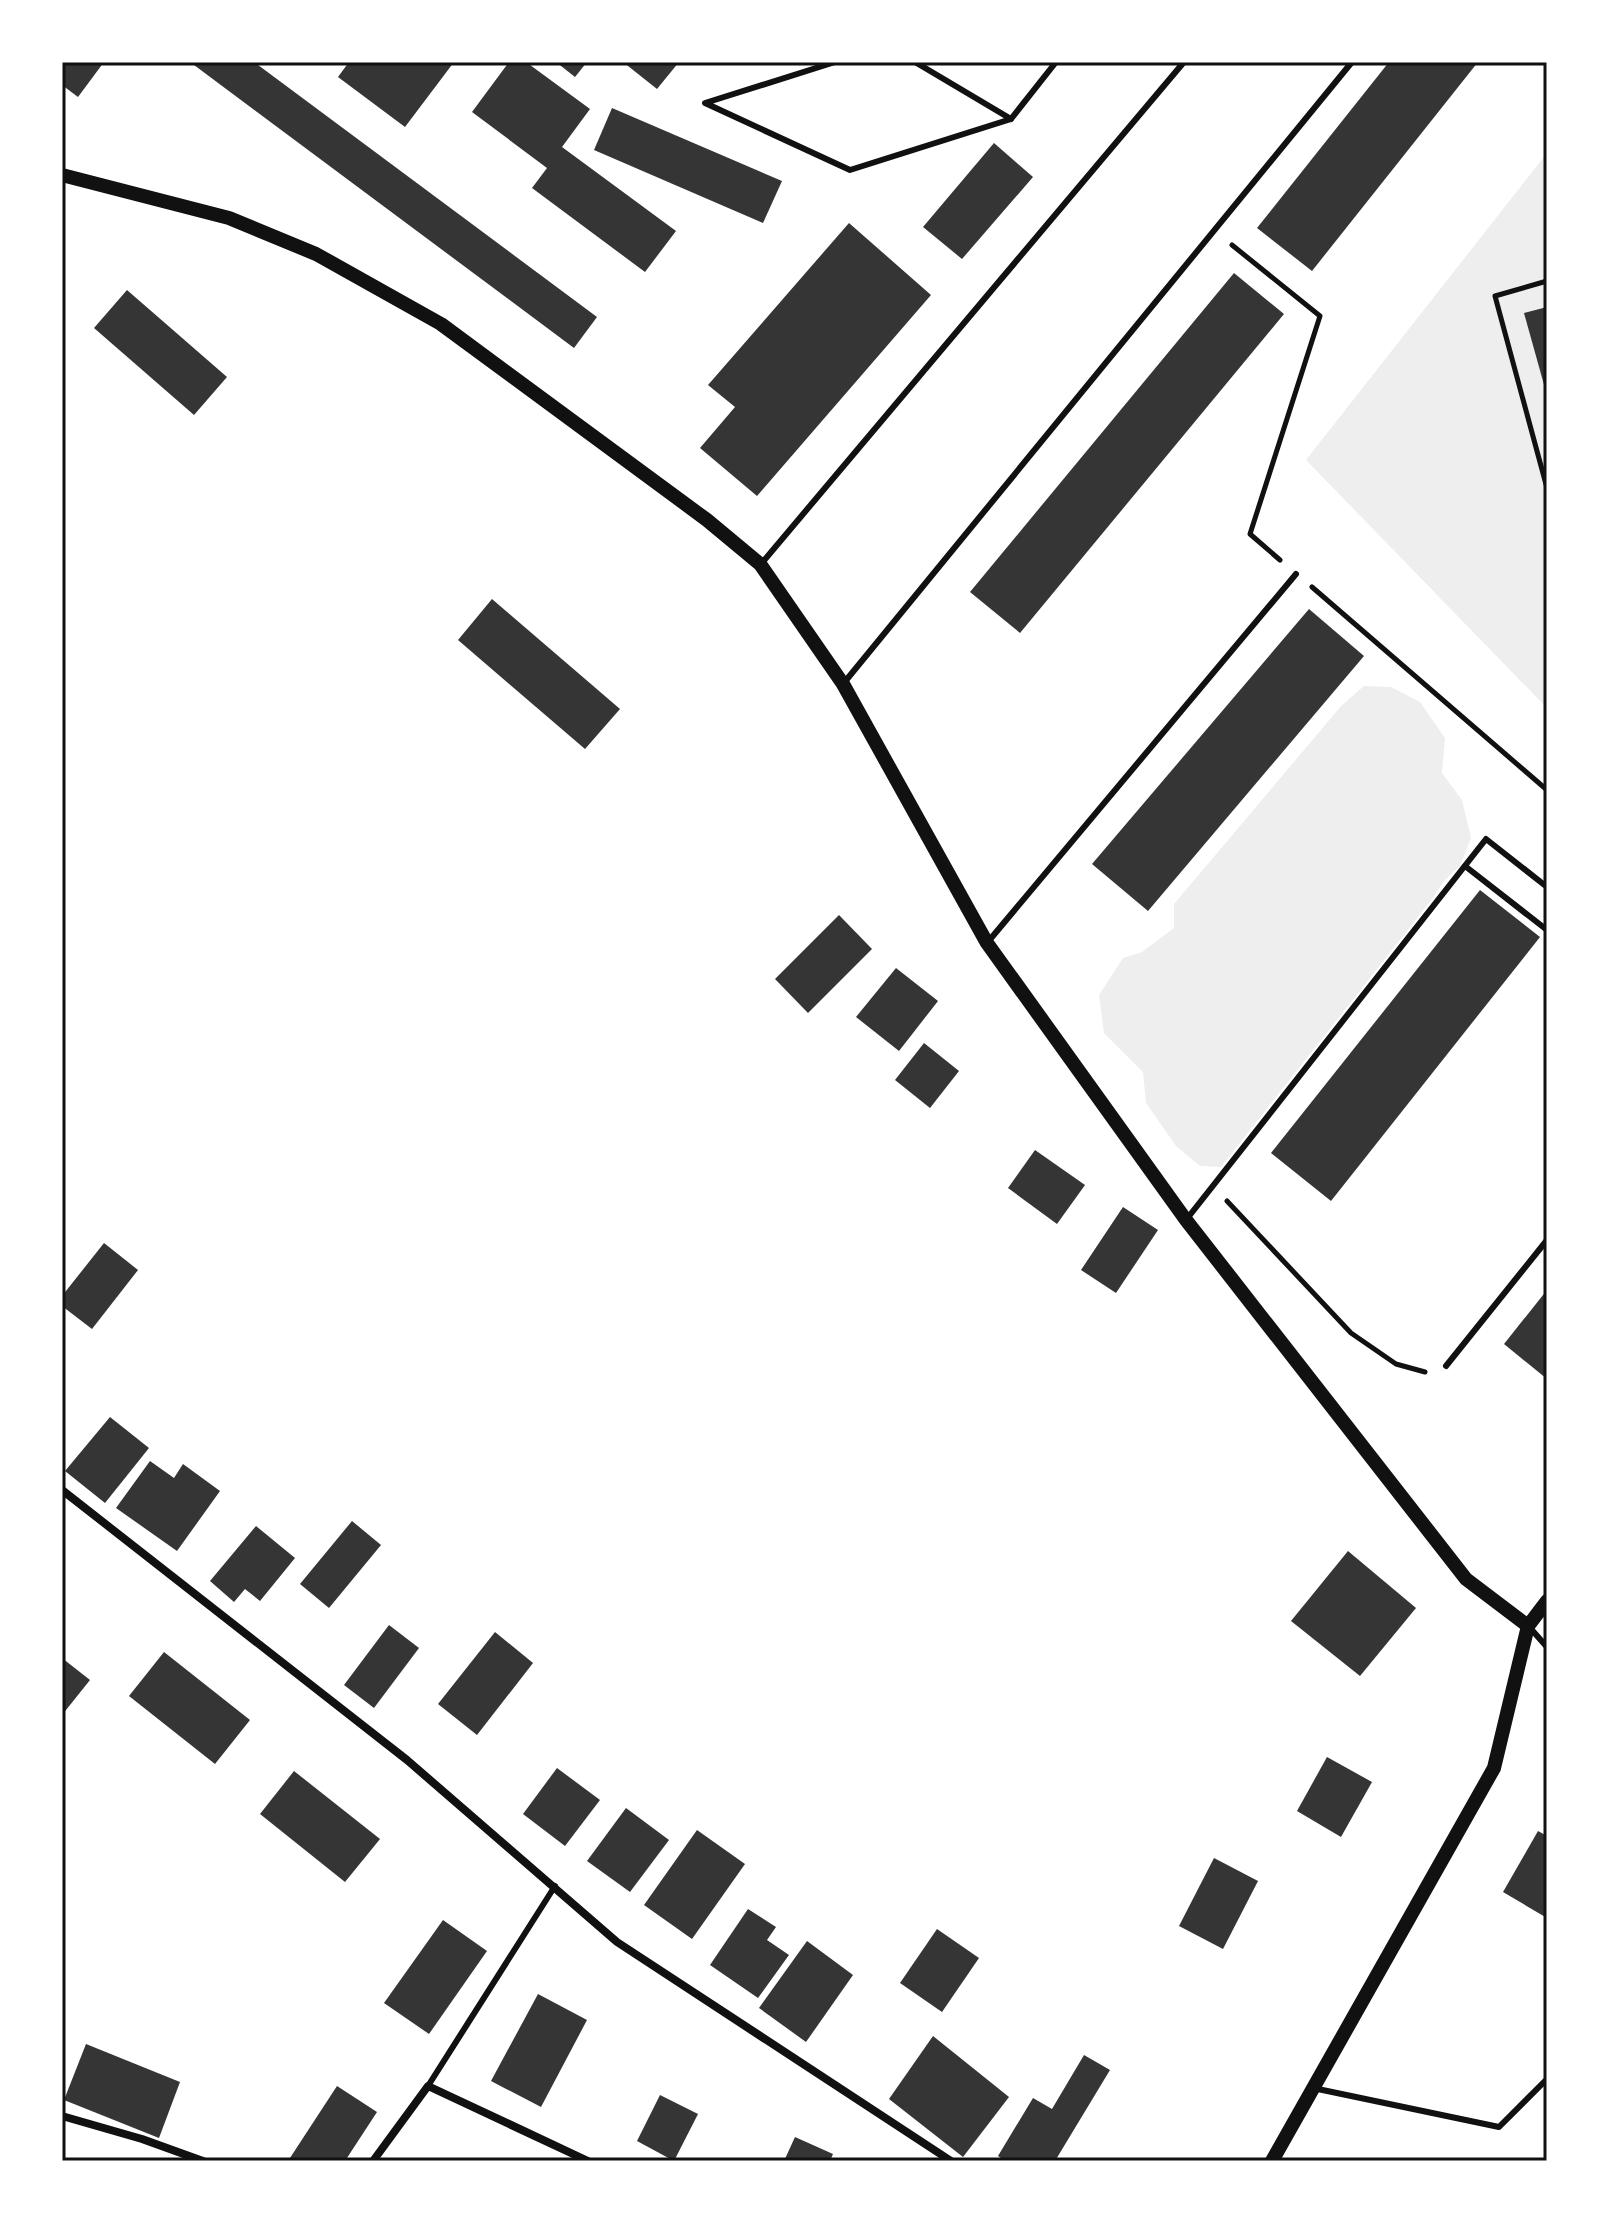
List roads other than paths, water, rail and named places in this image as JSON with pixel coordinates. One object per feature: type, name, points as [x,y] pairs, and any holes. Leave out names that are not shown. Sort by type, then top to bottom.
[{"type":"street","points":[[62,175],[229,218],[316,254],[358,277],[441,324],[694,510],[760,564],[843,684],[987,943],[1186,1220],[1466,1579],[1528,1626]]},
{"type":"street","points":[[62,1490],[407,1760],[617,1942],[951,2161]]},
{"type":"street","points":[[1272,2161],[1494,1768],[1528,1626],[1547,1601]]},
{"type":"street","points":[[373,2161],[428,2086],[588,2161]]},
{"type":"street","points":[[62,2116],[142,2139],[203,2161]]},
{"type":"lane","points":[[835,62],[705,103],[850,170],[1011,119],[1056,62]]},
{"type":"lane","points":[[915,62],[1011,119]]},
{"type":"lane","points":[[760,564],[1184,62]]},
{"type":"lane","points":[[843,684],[1352,62]]},
{"type":"lane","points":[[987,943],[1296,574]]},
{"type":"lane","points":[[1186,1220],[1486,839],[1547,887]]},
{"type":"lane","points":[[1465,866],[1547,930]]},
{"type":"lane","points":[[1446,1366],[1547,1240]]},
{"type":"lane","points":[[1528,1626],[1547,1647]]},
{"type":"lane","points":[[428,2086],[555,1886]]},
{"type":"lane","points":[[1313,2088],[1499,2127],[1547,2079]]}]
